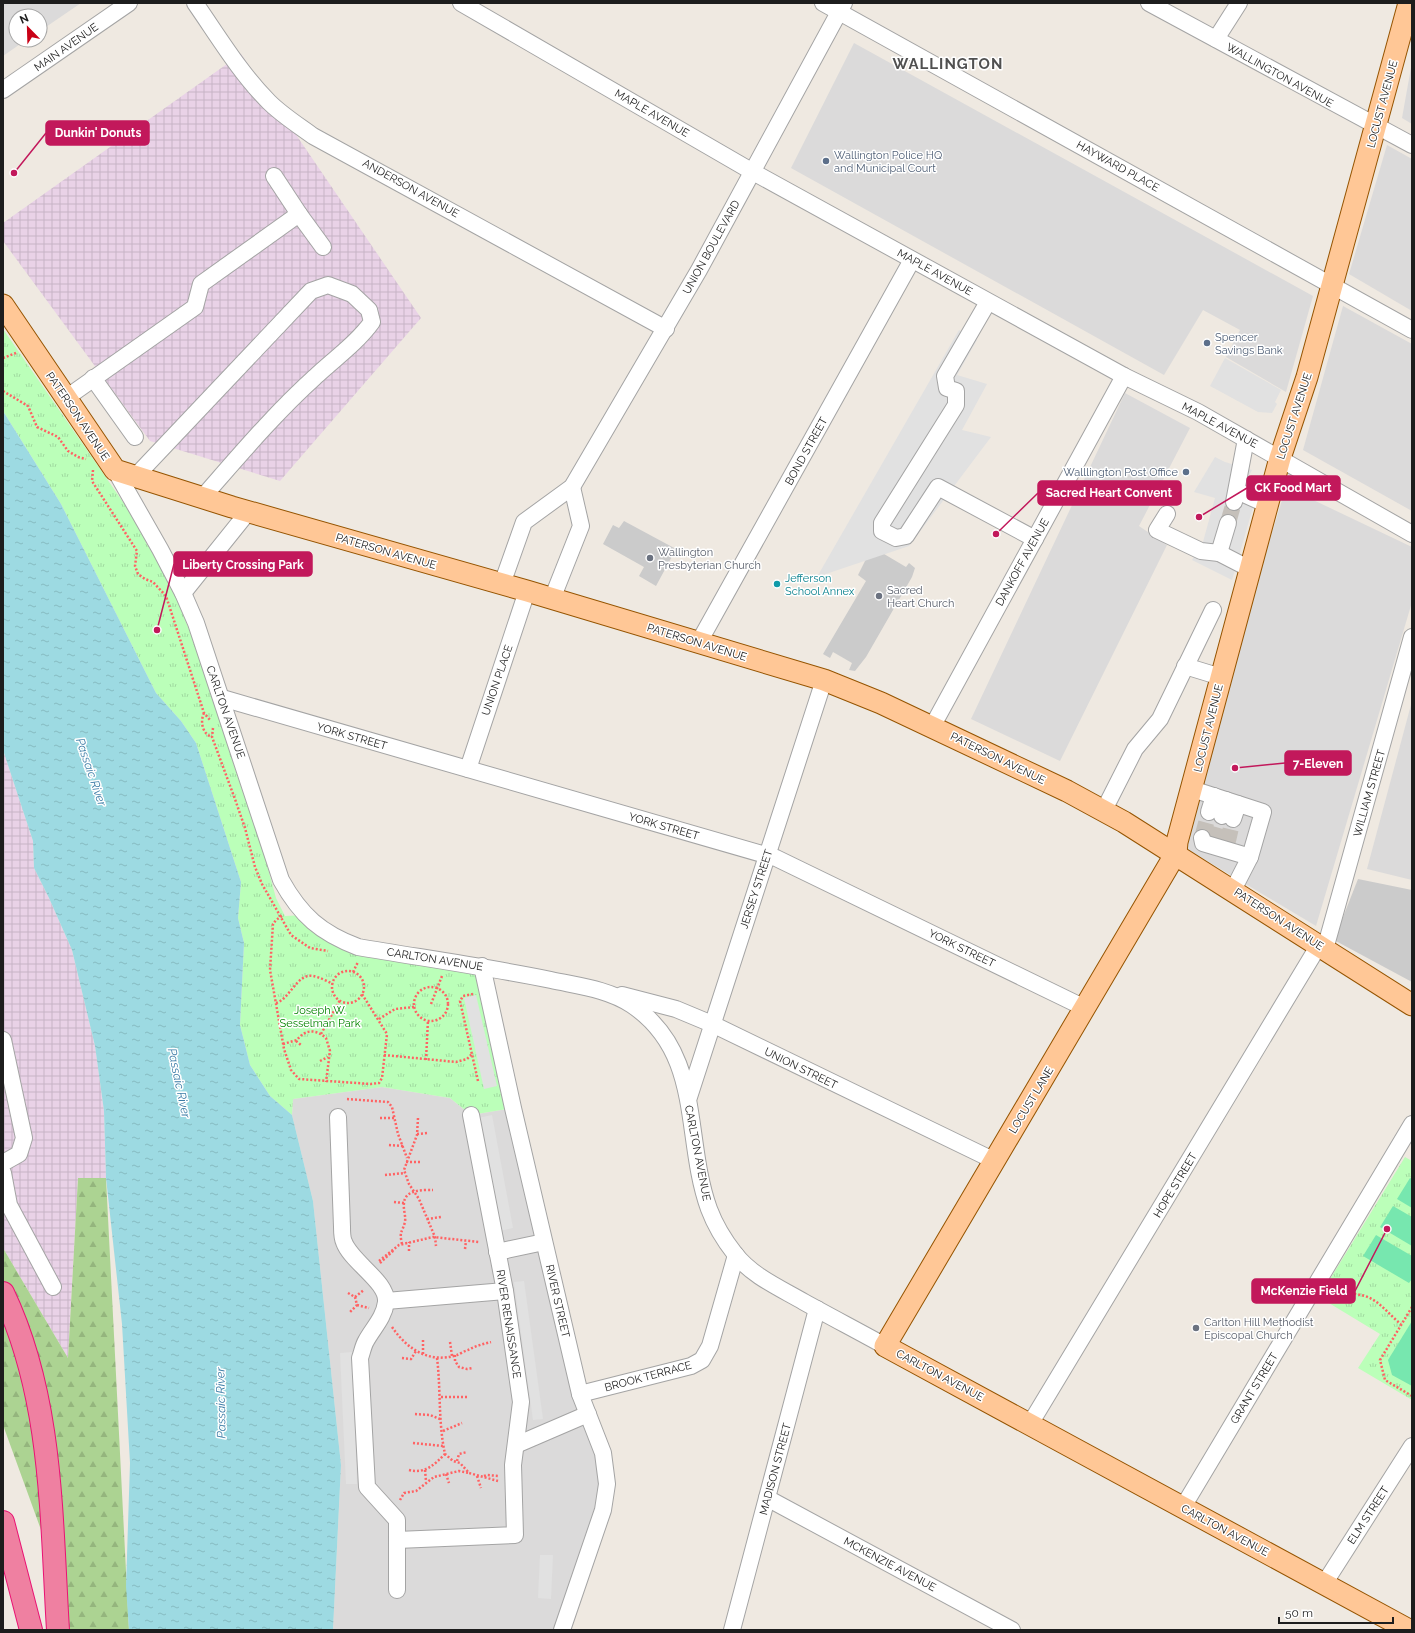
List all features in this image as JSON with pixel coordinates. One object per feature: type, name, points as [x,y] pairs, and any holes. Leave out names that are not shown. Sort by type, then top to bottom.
[{"type":"highway","points":[[3,1293],[20,1335],[39,1405],[50,1494],[58,1630]]},
{"type":"highway","points":[[3,1522],[31,1630]]},
{"type":"main road","name":"LOCUST AVENUE","points":[[1176,853],[1177,842],[1280,458],[1307,377],[1409,3]]},
{"type":"main road","name":"PATERSON AVENUE","points":[[3,305],[115,470],[248,512],[527,591],[699,642],[824,680],[881,702],[1067,791],[1103,812],[1124,822],[1176,853],[1412,1005]]},
{"type":"main road","name":"LOCUST LANE","points":[[885,1346],[1176,853]]},
{"type":"main road","name":"CARLTON AVENUE","points":[[885,1346],[1409,1630]]},
{"type":"street","name":"MAIN AVENUE","points":[[3,90],[129,3]]},
{"type":"street","name":"ANDERSON AVENUE","points":[[195,3],[250,81],[270,103],[313,136],[666,329]]},
{"type":"street","name":"MAPLE AVENUE","points":[[461,3],[752,172],[1124,376],[1198,412],[1412,534]]},
{"type":"street","name":"HAYWARD PLACE","points":[[824,3],[842,7],[1412,330]]},
{"type":"street","name":"WALLINGTON AVENUE","points":[[1150,3],[1412,145]]},
{"type":"street","points":[[1216,39],[1238,3]]},
{"type":"street","name":"UNION BOULEVARD","points":[[502,584],[524,522],[572,487],[666,329],[842,7]]},
{"type":"street","points":[[274,176],[323,247]]},
{"type":"street","points":[[66,398],[195,307],[201,284],[299,214]]},
{"type":"street","name":"BOND STREET","points":[[699,642],[912,260]]},
{"type":"street","points":[[135,477],[311,291],[328,286],[352,294],[369,310],[372,322],[361,337],[314,377],[246,448],[202,498]]},
{"type":"street","points":[[988,302],[945,376],[947,388],[956,391],[956,405],[882,523],[882,531],[896,538],[906,536],[938,486],[1035,539]]},
{"type":"street","name":"DANKOFF AVENUE","points":[[932,726],[1124,376]]},
{"type":"street","points":[[93,378],[135,437]]},
{"type":"street","points":[[1246,439],[1236,497],[1268,504]]},
{"type":"street","name":"CARLTON AVENUE","points":[[115,470],[160,549],[183,593],[196,623],[281,880],[291,898],[304,915],[320,928],[339,940],[358,947],[482,966],[602,991],[630,1004],[647,1016],[663,1033],[675,1052],[680,1065],[688,1098],[703,1187],[709,1209],[719,1230],[736,1255],[766,1281],[885,1346]]},
{"type":"street","points":[[552,599],[581,526],[572,487]]},
{"type":"street","points":[[183,593],[248,512]]},
{"type":"street","points":[[1167,514],[1157,530],[1201,551],[1219,554],[1250,569]]},
{"type":"street","points":[[1219,554],[1228,523]]},
{"type":"street","name":"UNION PLACE","points":[[468,769],[527,591]]},
{"type":"street","points":[[1103,812],[1136,749],[1160,718],[1213,610]]},
{"type":"street","name":"WILLIAM STREET","points":[[1322,947],[1412,637]]},
{"type":"street","points":[[1185,666],[1221,677]]},
{"type":"street","name":"JERSEY STREET","points":[[688,1098],[824,680]]},
{"type":"street","name":"YORK STREET","points":[[222,698],[776,858],[1085,1008]]},
{"type":"street","points":[[1192,789],[1224,808],[1263,812],[1250,858],[1233,890]]},
{"type":"street","points":[[1216,844],[1250,858]]},
{"type":"street","name":"HOPE STREET","points":[[1030,1424],[1322,947]]},
{"type":"street","name":"RIVER STREET","points":[[482,966],[580,1394],[603,1453],[607,1484],[603,1510],[562,1630]]},
{"type":"street","name":"UNION STREET","points":[[602,991],[638,998],[676,1010],[712,1024],[995,1161]]},
{"type":"street","points":[[3,1040],[24,1138],[18,1154],[3,1163]]},
{"type":"street","name":"RIVER RENAISSANCE","points":[[397,1540],[515,1535],[513,1464],[521,1402],[505,1291],[471,1115]]},
{"type":"street","points":[[338,1117],[342,1227],[344,1243],[356,1261],[376,1280],[384,1294],[386,1301],[383,1313],[366,1342],[360,1358],[367,1487],[398,1520],[397,1590]]},
{"type":"street","name":"GRANT STREET","points":[[1183,1507],[1412,1124]]},
{"type":"street","points":[[3,1173],[9,1205],[53,1287]]},
{"type":"street","points":[[497,1252],[544,1242]]},
{"type":"street","name":"BROOK TERRACE","points":[[580,1394],[691,1366],[702,1360],[710,1346],[736,1255]]},
{"type":"street","points":[[386,1301],[505,1291]]},
{"type":"street","name":"MADISON STREET","points":[[732,1630],[817,1309]]},
{"type":"street","points":[[516,1445],[588,1414]]},
{"type":"street","name":"ELM STREET","points":[[1324,1584],[1412,1446]]},
{"type":"street","name":"MCKENZIE AVENUE","points":[[767,1498],[1012,1630]]},
{"type":"path","points":[[3,358],[12,356],[18,351]]},
{"type":"path","points":[[3,391],[28,406],[37,427],[58,437],[68,451],[78,457],[92,460]]},
{"type":"path","points":[[94,465],[91,476],[92,481],[137,551],[135,566],[138,574],[153,582],[166,596],[204,713],[202,722],[206,733],[212,737]]},
{"type":"path","points":[[204,713],[210,718],[214,730],[212,737],[245,828],[255,867],[262,884],[282,916],[291,935],[303,945],[310,948],[331,952]]},
{"type":"path","points":[[282,916],[273,924],[270,970],[283,1044],[291,1070],[299,1079],[326,1082],[379,1083],[382,1078],[387,1034],[362,994]]},
{"type":"path","points":[[353,972],[360,957]]},
{"type":"path","points":[[431,1004],[436,988],[444,971]]},
{"type":"path","points":[[353,972],[361,977],[363,982],[362,994],[356,1001],[351,1002],[340,1000],[335,994],[333,984],[337,976],[341,973],[353,972]]},
{"type":"path","points":[[276,1003],[283,1000],[300,980],[306,976],[315,977],[333,984]]},
{"type":"path","points":[[430,987],[436,988],[445,995],[447,1007],[442,1017],[437,1020],[428,1020],[417,1014],[414,1007],[414,1000],[420,991],[430,987]]},
{"type":"path","points":[[472,987],[474,994],[463,996],[460,1001],[478,1081]]},
{"type":"path","points":[[321,1034],[340,1000]]},
{"type":"path","points":[[379,1019],[395,1009],[414,1007]]},
{"type":"path","points":[[426,1060],[428,1020]]},
{"type":"path","points":[[283,1044],[296,1041],[307,1031],[321,1034],[329,1042],[326,1082]]},
{"type":"path","points":[[296,1041],[301,1045]]},
{"type":"path","points":[[384,1055],[456,1062],[467,1059],[472,1054]]},
{"type":"path","points":[[320,1061],[328,1057]]},
{"type":"path","points":[[347,1098],[388,1102],[392,1107],[408,1158]]},
{"type":"path","points":[[380,1118],[395,1118]]},
{"type":"path","points":[[418,1118],[417,1134],[406,1162],[405,1173],[419,1199],[435,1237],[436,1246]]},
{"type":"path","points":[[417,1134],[428,1133]]},
{"type":"path","points":[[389,1145],[403,1146]]},
{"type":"path","points":[[406,1162],[421,1162]]},
{"type":"path","points":[[385,1174],[405,1173]]},
{"type":"path","points":[[402,1244],[400,1234],[405,1222],[404,1203],[406,1197],[414,1192],[433,1190]]},
{"type":"path","points":[[394,1202],[404,1203]]},
{"type":"path","points":[[427,1219],[441,1217]]},
{"type":"path","points":[[397,1246],[380,1263],[379,1261],[397,1246],[409,1242],[435,1237],[479,1242]]},
{"type":"path","points":[[465,1249],[466,1241]]},
{"type":"path","points":[[409,1242],[409,1251]]},
{"type":"path","points":[[1318,1281],[1340,1292],[1366,1296],[1373,1300],[1401,1324]]},
{"type":"path","points":[[348,1293],[355,1297],[357,1305],[350,1312]]},
{"type":"path","points":[[1412,1307],[1380,1360],[1385,1380],[1412,1396]]},
{"type":"path","points":[[389,1323],[400,1338],[416,1351],[423,1355],[437,1358],[453,1356],[491,1342]]},
{"type":"path","points":[[423,1340],[423,1355]]},
{"type":"path","points":[[450,1342],[453,1356],[459,1367],[467,1369],[473,1368]]},
{"type":"path","points":[[402,1358],[410,1360],[416,1351]]},
{"type":"path","points":[[437,1358],[441,1397],[440,1419],[445,1454],[453,1461],[457,1461],[469,1473]]},
{"type":"path","points":[[441,1397],[467,1397]]},
{"type":"path","points":[[415,1414],[430,1415],[440,1419]]},
{"type":"path","points":[[442,1432],[462,1423]]},
{"type":"path","points":[[413,1443],[443,1446]]},
{"type":"path","points":[[457,1461],[459,1454],[467,1452]]},
{"type":"path","points":[[409,1470],[425,1470],[445,1454]]},
{"type":"path","points":[[425,1470],[426,1481]]},
{"type":"path","points":[[400,1500],[404,1493],[416,1491],[426,1481],[434,1477],[459,1471],[503,1482]]},
{"type":"path","points":[[446,1474],[450,1483]]},
{"type":"path","points":[[476,1475],[481,1488]]},
{"type":"path","points":[[484,1477],[487,1475],[502,1477]]},
{"type":"shaded area","points":[[3,3],[81,3],[48,26],[48,8],[8,8],[8,48],[14,48],[3,56]]},
{"type":"shaded area","points":[[854,43],[1313,296],[1286,392],[1226,357],[1240,330],[1203,310],[1164,375],[791,168]]},
{"type":"shaded area","points":[[241,54],[421,318],[280,481],[150,441],[3,241],[3,223]]},
{"type":"shaded area","points":[[1412,62],[1412,124],[1402,118]]},
{"type":"shaded area","points":[[1387,145],[1412,159],[1412,311],[1349,274]]},
{"type":"shaded area","points":[[1343,306],[1412,344],[1412,511],[1303,450]]},
{"type":"shaded area","points":[[959,330],[977,340],[957,375],[987,384],[962,430],[991,437],[909,546],[817,577]]},
{"type":"shaded area","points":[[1225,358],[1281,390],[1275,402],[1277,404],[1272,413],[1258,412],[1210,386]]},
{"type":"shaded area","points":[[1125,393],[1190,428],[1139,526],[1167,545],[1060,761],[971,719]]},
{"type":"shaded area","points":[[1215,457],[1225,462],[1252,470],[1247,479],[1260,483],[1232,580],[1192,560],[1203,542],[1215,498],[1194,492]]},
{"type":"shaded area","points":[[1286,487],[1412,547],[1412,602],[1316,926],[1177,843]]},
{"type":"shaded area","name":"Wallington Presbyterian Church","points":[[624,521],[676,549],[656,586],[639,576],[644,567],[603,544],[613,525],[619,528]]},
{"type":"shaded area","name":"Sacred Heart Church","points":[[879,551],[906,567],[909,563],[915,568],[912,577],[866,657],[855,671],[849,670],[852,663],[833,652],[830,658],[823,654],[866,581],[858,575],[869,553]]},
{"type":"shaded area","points":[[1412,701],[1412,880],[1367,869]]},
{"type":"shaded area","points":[[3,750],[33,841],[34,868],[72,950],[95,1046],[104,1111],[106,1178],[78,1178],[68,1358],[3,1248]]},
{"type":"shaded area","points":[[1358,879],[1412,890],[1412,982],[1334,940]]},
{"type":"shaded area","points":[[476,995],[497,1086],[484,1089],[464,998]]},
{"type":"shaded area","points":[[382,1087],[450,1098],[471,1115],[513,1108],[603,1453],[603,1510],[562,1630],[333,1630],[341,1465],[313,1201],[292,1115],[293,1099]]},
{"type":"shaded area","points":[[492,1115],[513,1228],[499,1231],[478,1118]]},
{"type":"shaded area","points":[[524,1281],[543,1419],[533,1420],[514,1282]]},
{"type":"shaded area","points":[[352,1352],[357,1484],[346,1484],[340,1353]]},
{"type":"shaded area","points":[[540,1555],[553,1555],[551,1599],[538,1598]]},
{"type":"green space","name":"Joseph W. Sesselman Park","points":[[3,329],[141,528],[147,545],[152,547],[170,581],[218,704],[234,766],[264,854],[276,898],[285,916],[304,915],[339,940],[482,966],[513,1108],[471,1115],[450,1098],[382,1087],[293,1099],[292,1115],[270,1096],[250,1065],[240,1025],[244,943],[238,918],[241,882],[196,743],[181,721],[156,693],[61,504],[3,411]]},
{"type":"green space","points":[[1405,1157],[1412,1161],[1412,1400],[1358,1368],[1380,1334],[1319,1297]]},
{"type":"green space","points":[[78,1178],[106,1178],[129,1630],[66,1630],[53,1563],[3,1425],[3,1248],[68,1358]]},
{"type":"green space","points":[[1410,1178],[1412,1179],[1412,1208],[1397,1199]]},
{"type":"green space","points":[[1393,1206],[1412,1217],[1412,1246],[1380,1227]]},
{"type":"green space","points":[[1376,1235],[1412,1256],[1412,1279],[1409,1283],[1363,1256]]},
{"type":"green space","points":[[1412,1321],[1412,1386],[1392,1375],[1388,1360]]},
{"type":"water","name":"Passaic River","points":[[3,411],[61,504],[156,693],[181,721],[196,743],[241,882],[238,918],[244,943],[240,1025],[250,1065],[270,1096],[292,1115],[313,1201],[341,1465],[333,1630],[129,1630],[126,1586],[130,1463],[122,1324],[106,1178],[104,1111],[95,1046],[72,950],[34,868],[33,841],[3,750]]},
{"type":"tunnel","points":[[1228,523],[1234,502]]},
{"type":"tunnel","points":[[1202,838],[1209,812]]},
{"type":"tunnel","points":[[1214,843],[1222,816]]},
{"type":"tunnel","points":[[1227,845],[1233,819]]},
{"type":"place","name":"Wallington Police HQ and Municipal Court","points":[[826,161]]},
{"type":"place","name":"Dunkin' Donuts","points":[[14,173]]},
{"type":"place","name":"Spencer Savings Bank","points":[[1207,343]]},
{"type":"place","name":"Walllington Post Office","points":[[1186,472]]},
{"type":"place","name":"CK Food Mart","points":[[1199,517]]},
{"type":"place","name":"Sacred Heart Convent","points":[[996,534]]},
{"type":"place","name":"Wallington Presbyterian Church","points":[[650,558]]},
{"type":"place","name":"Jefferson School Annex","points":[[777,584]]},
{"type":"place","name":"Sacred Heart Church","points":[[879,596]]},
{"type":"place","name":"Liberty Crossing Park","points":[[157,630]]},
{"type":"place","name":"7-Eleven","points":[[1235,768]]},
{"type":"place","name":"McKenzie Field","points":[[1387,1229]]},
{"type":"place","name":"Carlton Hill Methodist Episcopal Church","points":[[1196,1328]]},
{"type":"district","name":"WALLINGTON","points":[[948,64]]}]
